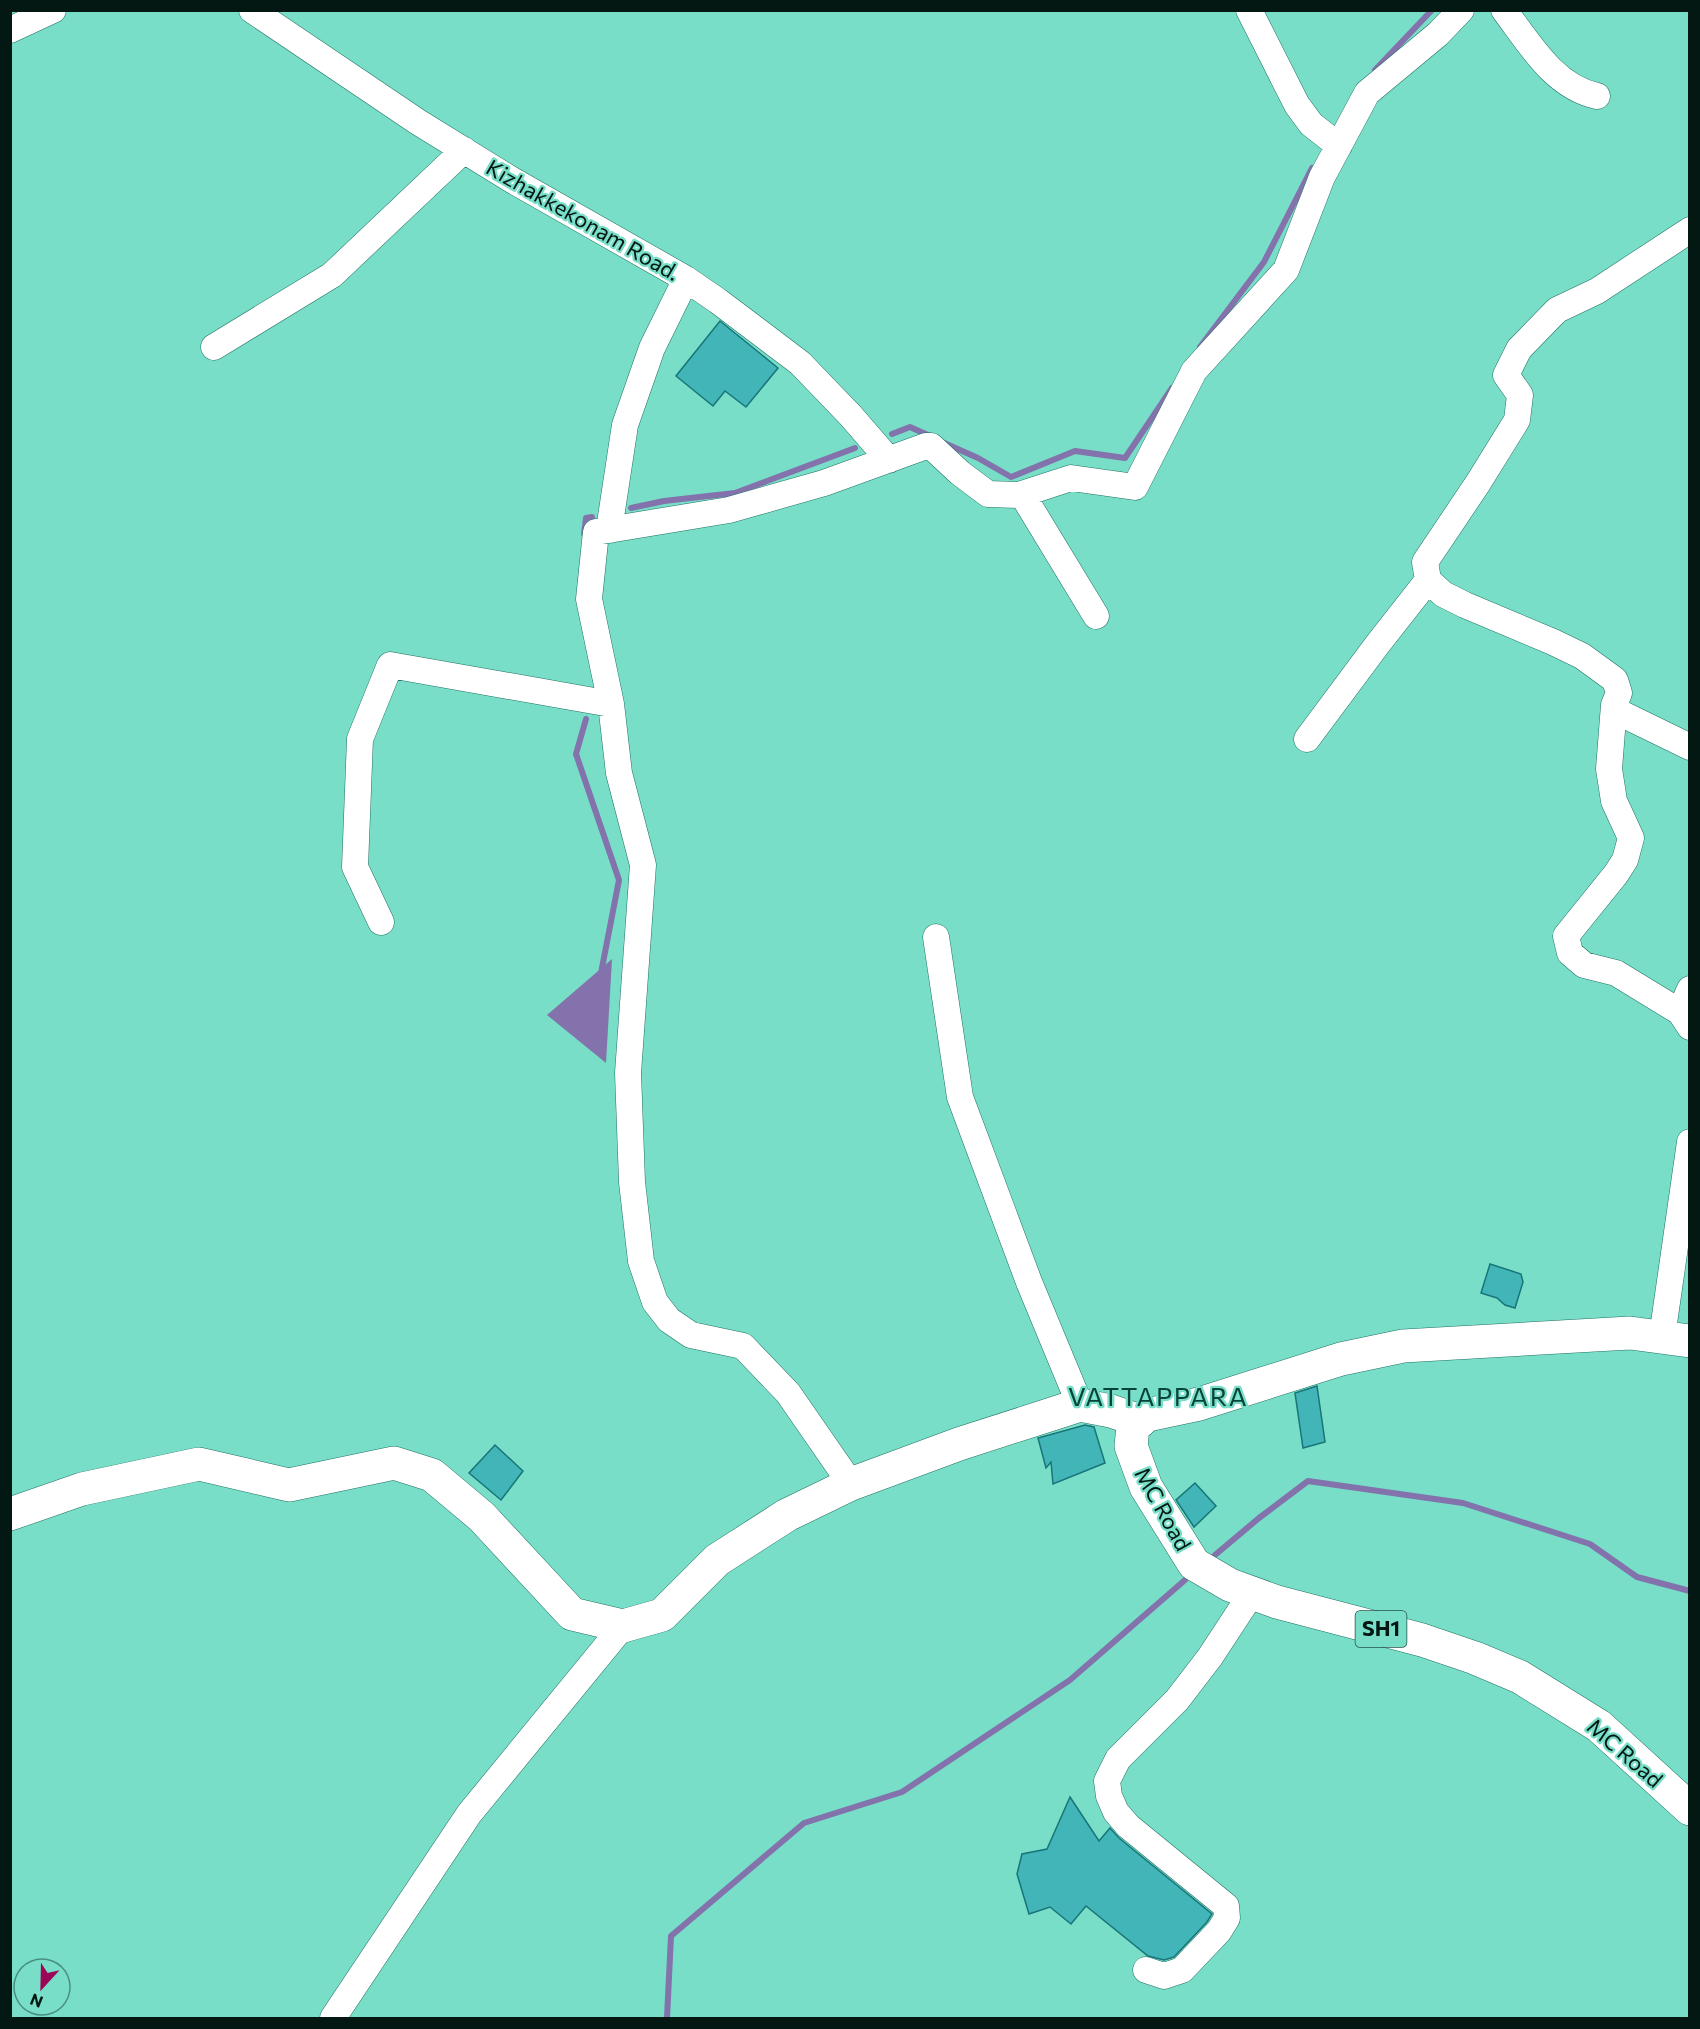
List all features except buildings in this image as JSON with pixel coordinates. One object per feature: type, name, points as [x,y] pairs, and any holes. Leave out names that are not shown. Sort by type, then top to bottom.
[{"type":"main road","points":[[10,1514],[82,1489],[199,1464],[289,1485],[394,1463],[432,1475],[474,1510],[572,1614],[623,1626],[662,1615],[717,1560],[787,1515],[851,1484],[959,1444],[1080,1405],[1111,1411],[1140,1421],[1147,1415],[1199,1404],[1341,1359],[1403,1346],[1630,1333],[1676,1339]]},
{"type":"main road","name":"MC Road","points":[[1140,1421],[1133,1427],[1131,1446],[1146,1487],[1194,1564],[1230,1585],[1277,1602],[1422,1640],[1475,1658],[1520,1677],[1599,1726],[1689,1809]]},
{"type":"street","points":[[10,30],[53,10]]},
{"type":"street","name":"Kizhakkekonam Road.","points":[[252,10],[418,122],[512,180],[686,279],[800,363],[889,460]]},
{"type":"street","points":[[1249,10],[1297,105],[1311,124],[1340,146]]},
{"type":"street","points":[[851,1484],[788,1393],[743,1346],[691,1335],[669,1320],[655,1302],[641,1261],[632,1182],[628,1073],[643,865],[619,773],[611,704],[589,598],[596,532],[729,510],[824,483],[926,446],[931,446],[960,474],[988,494],[1011,496],[1022,494],[1071,478],[1135,487],[1194,371],[1286,270],[1322,177],[1367,93],[1438,34],[1461,10]]},
{"type":"street","points":[[1504,10],[1558,77],[1583,93],[1596,96]]},
{"type":"street","points":[[214,348],[332,274],[464,150]]},
{"type":"street","points":[[1686,1009],[1616,973],[1584,965],[1570,953],[1566,936],[1616,874],[1625,860],[1630,838],[1614,801],[1609,769],[1614,710],[1619,693],[1615,680],[1582,656],[1443,594],[1428,580],[1425,562],[1517,420],[1520,395],[1506,375],[1519,349],[1557,310],[1597,291],[1689,230]]},
{"type":"street","points":[[609,530],[625,425],[652,348],[686,279]]},
{"type":"street","points":[[1022,494],[1096,616]]},
{"type":"street","points":[[1307,739],[1428,580]]},
{"type":"street","points":[[381,922],[355,867],[360,739],[390,665],[611,704]]},
{"type":"street","points":[[1614,710],[1689,747]]},
{"type":"street","points":[[936,937],[960,1097],[1029,1282],[1080,1405]]},
{"type":"street","points":[[1676,1339],[1689,1142]]},
{"type":"street","points":[[1146,1970],[1164,1976],[1182,1970],[1219,1931],[1227,1918],[1226,1906],[1128,1826],[1116,1812],[1109,1796],[1107,1781],[1118,1759],[1184,1692],[1252,1593]]},
{"type":"street","points":[[333,2019],[469,1814],[623,1626]]},
{"type":"shaded area","points":[[612,959],[606,1063],[547,1015]]},
{"type":"waterway","points":[[1375,70],[1432,10]]},
{"type":"waterway","points":[[1200,347],[1264,262],[1312,168]]},
{"type":"waterway","points":[[942,442],[978,458],[1011,477],[1075,451],[1125,458],[1172,388]]},
{"type":"waterway","points":[[892,434],[910,427],[930,436]]},
{"type":"waterway","points":[[631,508],[664,501],[735,493],[855,448]]},
{"type":"waterway","points":[[584,534],[586,518],[592,517]]},
{"type":"waterway","points":[[586,719],[576,754],[619,880],[601,973]]},
{"type":"waterway","points":[[1215,1555],[1308,1481],[1463,1503],[1590,1544],[1637,1577],[1690,1591]]},
{"type":"waterway","points":[[667,2018],[671,1936],[804,1823],[902,1792],[1070,1680],[1185,1580]]},
{"type":"district","name":"VATTAPPARA","points":[[1158,1397]]}]
